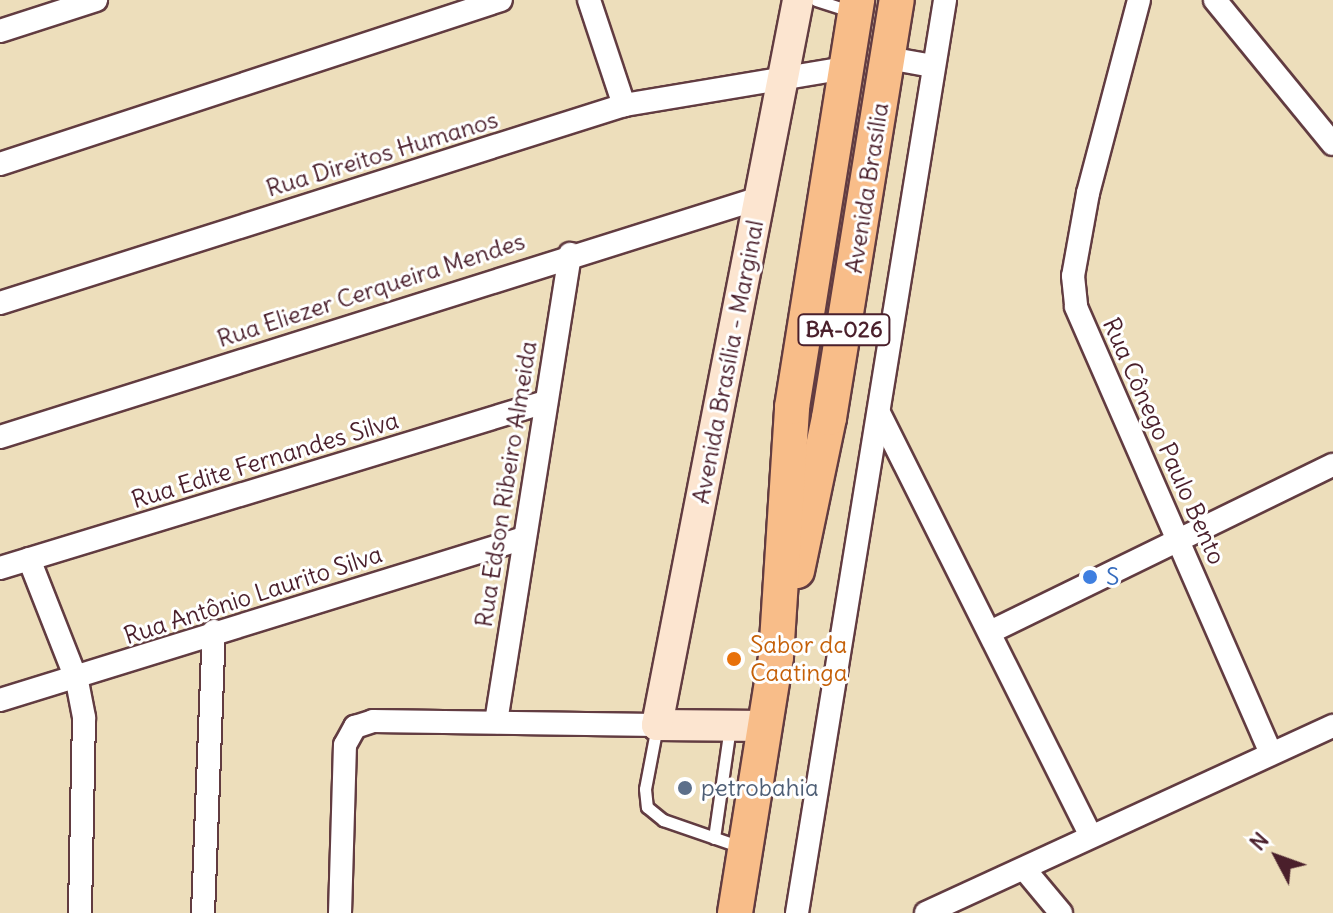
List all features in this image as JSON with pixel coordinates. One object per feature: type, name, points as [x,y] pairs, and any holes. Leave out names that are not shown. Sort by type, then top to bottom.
[{"type":"main road","name":"Avenida Brasília","points":[[776,657],[811,517],[865,210],[897,0]]},
{"type":"main road","name":"Avenida Brasília","points":[[735,913],[730,843],[766,726],[776,657],[792,407],[856,6]]},
{"type":"main road","points":[[825,206],[865,210]]},
{"type":"street","points":[[0,31],[96,0]]},
{"type":"street","points":[[0,164],[501,0]]},
{"type":"street","points":[[589,0],[624,105]]},
{"type":"street","name":"Avenida Brasília - Marginal","points":[[657,725],[798,0]]},
{"type":"street","points":[[797,913],[945,0]]},
{"type":"street","name":"Rua Cônego Paulo Bento","points":[[1139,0],[1088,193],[1073,276],[1086,336],[1182,542],[1271,753]]},
{"type":"street","points":[[1215,0],[1333,144]]},
{"type":"street","points":[[888,58],[933,66]]},
{"type":"street","name":"Rua Direitos Humanos","points":[[0,303],[624,105],[846,68]]},
{"type":"street","name":"Rua Eliezer Cerqueira Mendes","points":[[0,437],[570,254],[760,198]]},
{"type":"street","name":"Rua Edson Ribeiro Almeida","points":[[496,722],[521,539],[570,254]]},
{"type":"street","name":"Rua Edite Fernandes Silva","points":[[0,568],[545,402]]},
{"type":"street","points":[[879,413],[1090,835]]},
{"type":"street","points":[[990,632],[1182,542],[1333,465]]},
{"type":"street","name":"Rua Antônio Laurito Silva","points":[[0,700],[77,681],[214,631],[521,539]]},
{"type":"street","points":[[29,559],[77,681],[86,741],[80,913]]},
{"type":"street","points":[[203,913],[214,631]]},
{"type":"street","points":[[340,913],[345,745],[355,727],[373,721],[766,726]]},
{"type":"street","points":[[926,913],[1025,870],[1090,835],[1333,726]]},
{"type":"street","points":[[1025,870],[1061,913]]},
{"type":"lane","points":[[816,0],[856,6]]},
{"type":"lane","points":[[657,725],[645,789],[647,807],[663,820],[730,843],[730,726]]},
{"type":"place","name":"S","points":[[1090,577]]},
{"type":"place","name":"Sabor da Caatinga","points":[[734,659]]},
{"type":"place","name":"petrobahia","points":[[685,788]]}]
